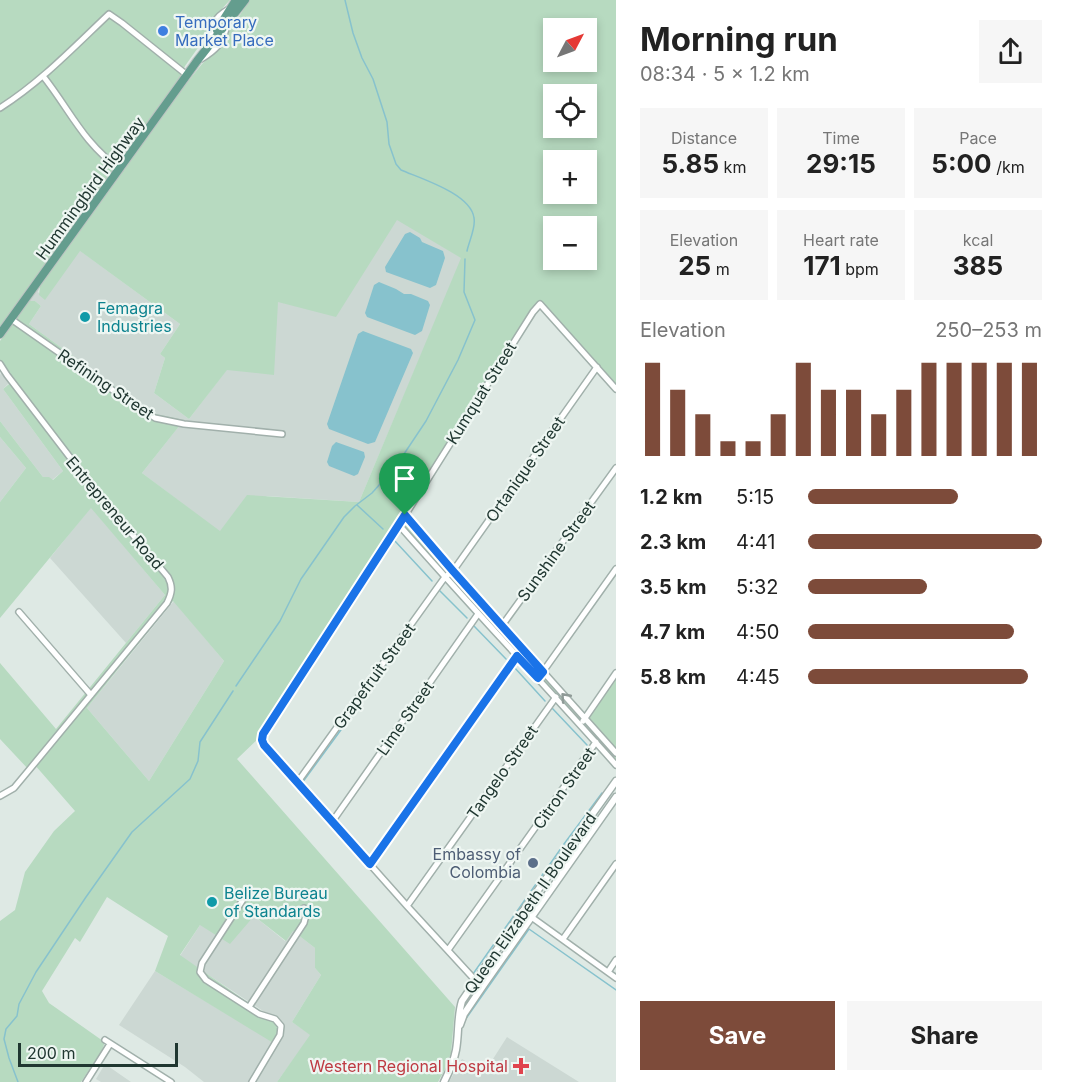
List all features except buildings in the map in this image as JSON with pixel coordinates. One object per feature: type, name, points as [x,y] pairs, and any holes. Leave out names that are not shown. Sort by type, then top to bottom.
[{"type":"main road","name":"Hummingbird Highway","points":[[199,59],[236,0]]},
{"type":"main road","name":"Hummingbird Highway","points":[[0,334],[187,75],[245,0]]},
{"type":"street","points":[[0,108],[27,90],[109,14],[187,75]]},
{"type":"street","points":[[43,76],[89,142],[120,169]]},
{"type":"street","name":"Kumquat Street","points":[[297,783],[264,745],[263,734],[399,525],[532,312],[540,304],[597,367]]},
{"type":"street","name":"Refining Street","points":[[11,319],[155,418],[184,424],[282,434]]},
{"type":"street","name":"Entrepreneur Road","points":[[0,364],[66,454],[168,577],[172,585],[167,603],[14,788],[0,796]]},
{"type":"street","points":[[597,367],[616,389]]},
{"type":"street","name":"Ortanique Street","points":[[453,571],[597,367]]},
{"type":"street","name":"Sunshine Street","points":[[496,634],[616,468]]},
{"type":"street","points":[[405,515],[616,753]]},
{"type":"street","points":[[399,525],[616,765]]},
{"type":"street","points":[[538,678],[616,569]]},
{"type":"street","name":"Grapefruit Street","points":[[297,783],[445,577],[453,571]]},
{"type":"street","points":[[19,612],[91,694]]},
{"type":"street","name":"Lime Street","points":[[332,822],[478,615]]},
{"type":"street","points":[[370,864],[517,656]]},
{"type":"street","points":[[580,724],[616,673]]},
{"type":"street","name":"Tangelo Street","points":[[407,906],[556,697]]},
{"type":"street","name":"Citron Street","points":[[448,950],[596,742]]},
{"type":"street","name":"Queen Elizabeth II Boulevard","points":[[444,1082],[456,1052],[462,1001],[616,781]]},
{"type":"street","points":[[297,783],[407,906],[483,986]]},
{"type":"street","name":"Queen Elizabeth II Boulevard","points":[[457,1030],[483,986],[616,797]]},
{"type":"street","points":[[563,939],[616,864]]},
{"type":"street","points":[[244,898],[202,963],[200,972],[206,980],[259,1014],[275,1019],[281,1026],[280,1035],[252,1082]]},
{"type":"street","points":[[249,1007],[304,923],[306,915],[304,908]]},
{"type":"street","points":[[523,911],[616,978]]},
{"type":"street","points":[[608,972],[616,960]]},
{"type":"street","points":[[86,1082],[107,1042],[171,1082]]},
{"type":"shaded area","points":[[397,219],[462,258],[359,502],[267,496],[220,532],[142,473],[183,421],[151,413],[29,324],[41,306],[35,301],[29,301],[40,286],[38,292],[45,299],[79,250],[180,324],[160,354],[165,358],[154,393],[189,419],[278,302]]},
{"type":"shaded area","points":[[1,373],[9,383],[3,389],[63,471],[52,480],[43,477],[0,421]]},
{"type":"shaded area","points":[[0,437],[26,468],[0,502]]},
{"type":"shaded area","points":[[91,507],[165,595],[126,643],[50,558]]},
{"type":"shaded area","points":[[174,601],[224,661],[149,781],[87,708]]},
{"type":"shaded area","points":[[254,916],[285,941],[292,930],[315,948],[315,968],[321,975],[292,1022],[311,1035],[277,1082],[204,1082],[185,1067],[119,1025],[155,971],[265,1037],[275,1019],[180,956],[200,925]]},
{"type":"shaded area","name":"Western Regional Hospital","points":[[507,1037],[579,1082],[449,1082],[462,1059],[484,1073]]},
{"type":"shaded area","points":[[105,1064],[131,1082],[101,1082],[96,1079]]},
{"type":"green space","points":[[0,0],[230,0],[210,23],[207,35],[180,77],[0,329]]},
{"type":"green space","points":[[249,0],[616,0],[616,388],[541,304],[405,515],[584,718],[616,673],[616,765],[399,526],[263,734],[237,759],[455,1007],[451,1053],[438,1082],[277,1082],[310,1035],[292,1022],[321,975],[315,968],[315,948],[293,931],[286,941],[254,916],[230,944],[200,925],[180,955],[275,1019],[281,1026],[275,1044],[155,971],[168,936],[107,897],[80,942],[75,938],[42,991],[49,1003],[105,1042],[102,1050],[81,1082],[0,1082],[0,921],[15,910],[25,872],[54,831],[75,811],[34,764],[29,770],[0,739],[0,663],[56,729],[165,595],[91,508],[0,618],[0,502],[26,468],[0,437],[0,421],[43,477],[53,480],[63,471],[3,389],[14,380],[0,360],[0,341],[29,301],[35,301],[41,306],[29,324],[151,413],[184,420],[142,473],[220,531],[247,495],[359,502],[461,258],[397,220],[336,317],[278,302],[274,375],[227,370],[189,419],[154,393],[165,358],[160,354],[180,324],[80,251],[45,300],[39,295],[40,286],[174,99],[202,64],[215,52]],"holes":[[[173,601],[224,661],[149,781],[87,708]]]},
{"type":"water","points":[[410,232],[422,242],[443,251],[445,258],[436,285],[430,288],[386,272],[385,267],[405,234]]},
{"type":"water","points":[[379,282],[404,294],[411,294],[428,301],[430,305],[422,331],[415,335],[367,317],[365,313],[374,285]]},
{"type":"water","points":[[363,331],[411,349],[413,353],[375,442],[368,444],[329,429],[327,424],[358,334]]},
{"type":"water","points":[[336,442],[364,452],[365,457],[358,474],[354,476],[329,466],[327,462],[332,446]]},
{"type":"waterway","points":[[345,0],[353,33],[373,79],[387,122],[389,144],[396,164],[401,170],[444,188],[471,209],[474,226],[467,251]]},
{"type":"waterway","points":[[236,686],[280,621],[301,579],[344,517],[372,493],[396,466],[426,421],[458,360],[475,320],[464,292],[465,259]]},
{"type":"waterway","points":[[357,505],[383,529]]},
{"type":"waterway","points":[[342,617],[394,540],[432,581]]},
{"type":"waterway","points":[[439,590],[467,618]]},
{"type":"waterway","points":[[474,626],[506,659]]},
{"type":"waterway","points":[[302,783],[403,640]]},
{"type":"waterway","points":[[265,741],[269,730],[327,641]]},
{"type":"waterway","points":[[514,667],[545,701]]},
{"type":"waterway","points":[[18,1082],[4,1039],[6,1029],[17,1016],[19,1004],[36,972],[132,832],[190,779],[198,761],[200,742],[233,691]]},
{"type":"waterway","points":[[552,708],[587,745]]},
{"type":"waterway","points":[[473,974],[602,793]]},
{"type":"waterway","points":[[535,917],[548,899]]},
{"type":"waterway","points":[[465,1020],[529,929],[616,990]]},
{"type":"place","name":"Temporary Market Place","points":[[163,31]]},
{"type":"place","name":"Femagra Industries","points":[[85,317]]},
{"type":"place","name":"Embassy of Colombia","points":[[533,863]]},
{"type":"place","name":"Belize Bureau of Standards","points":[[212,902]]},
{"type":"place","name":"Western Regional Hospital","points":[[521,1066]]},
{"type":"route","points":[[405,515],[543,672],[538,678],[517,656],[370,864],[297,783],[262,740],[263,734],[405,515]]}]
